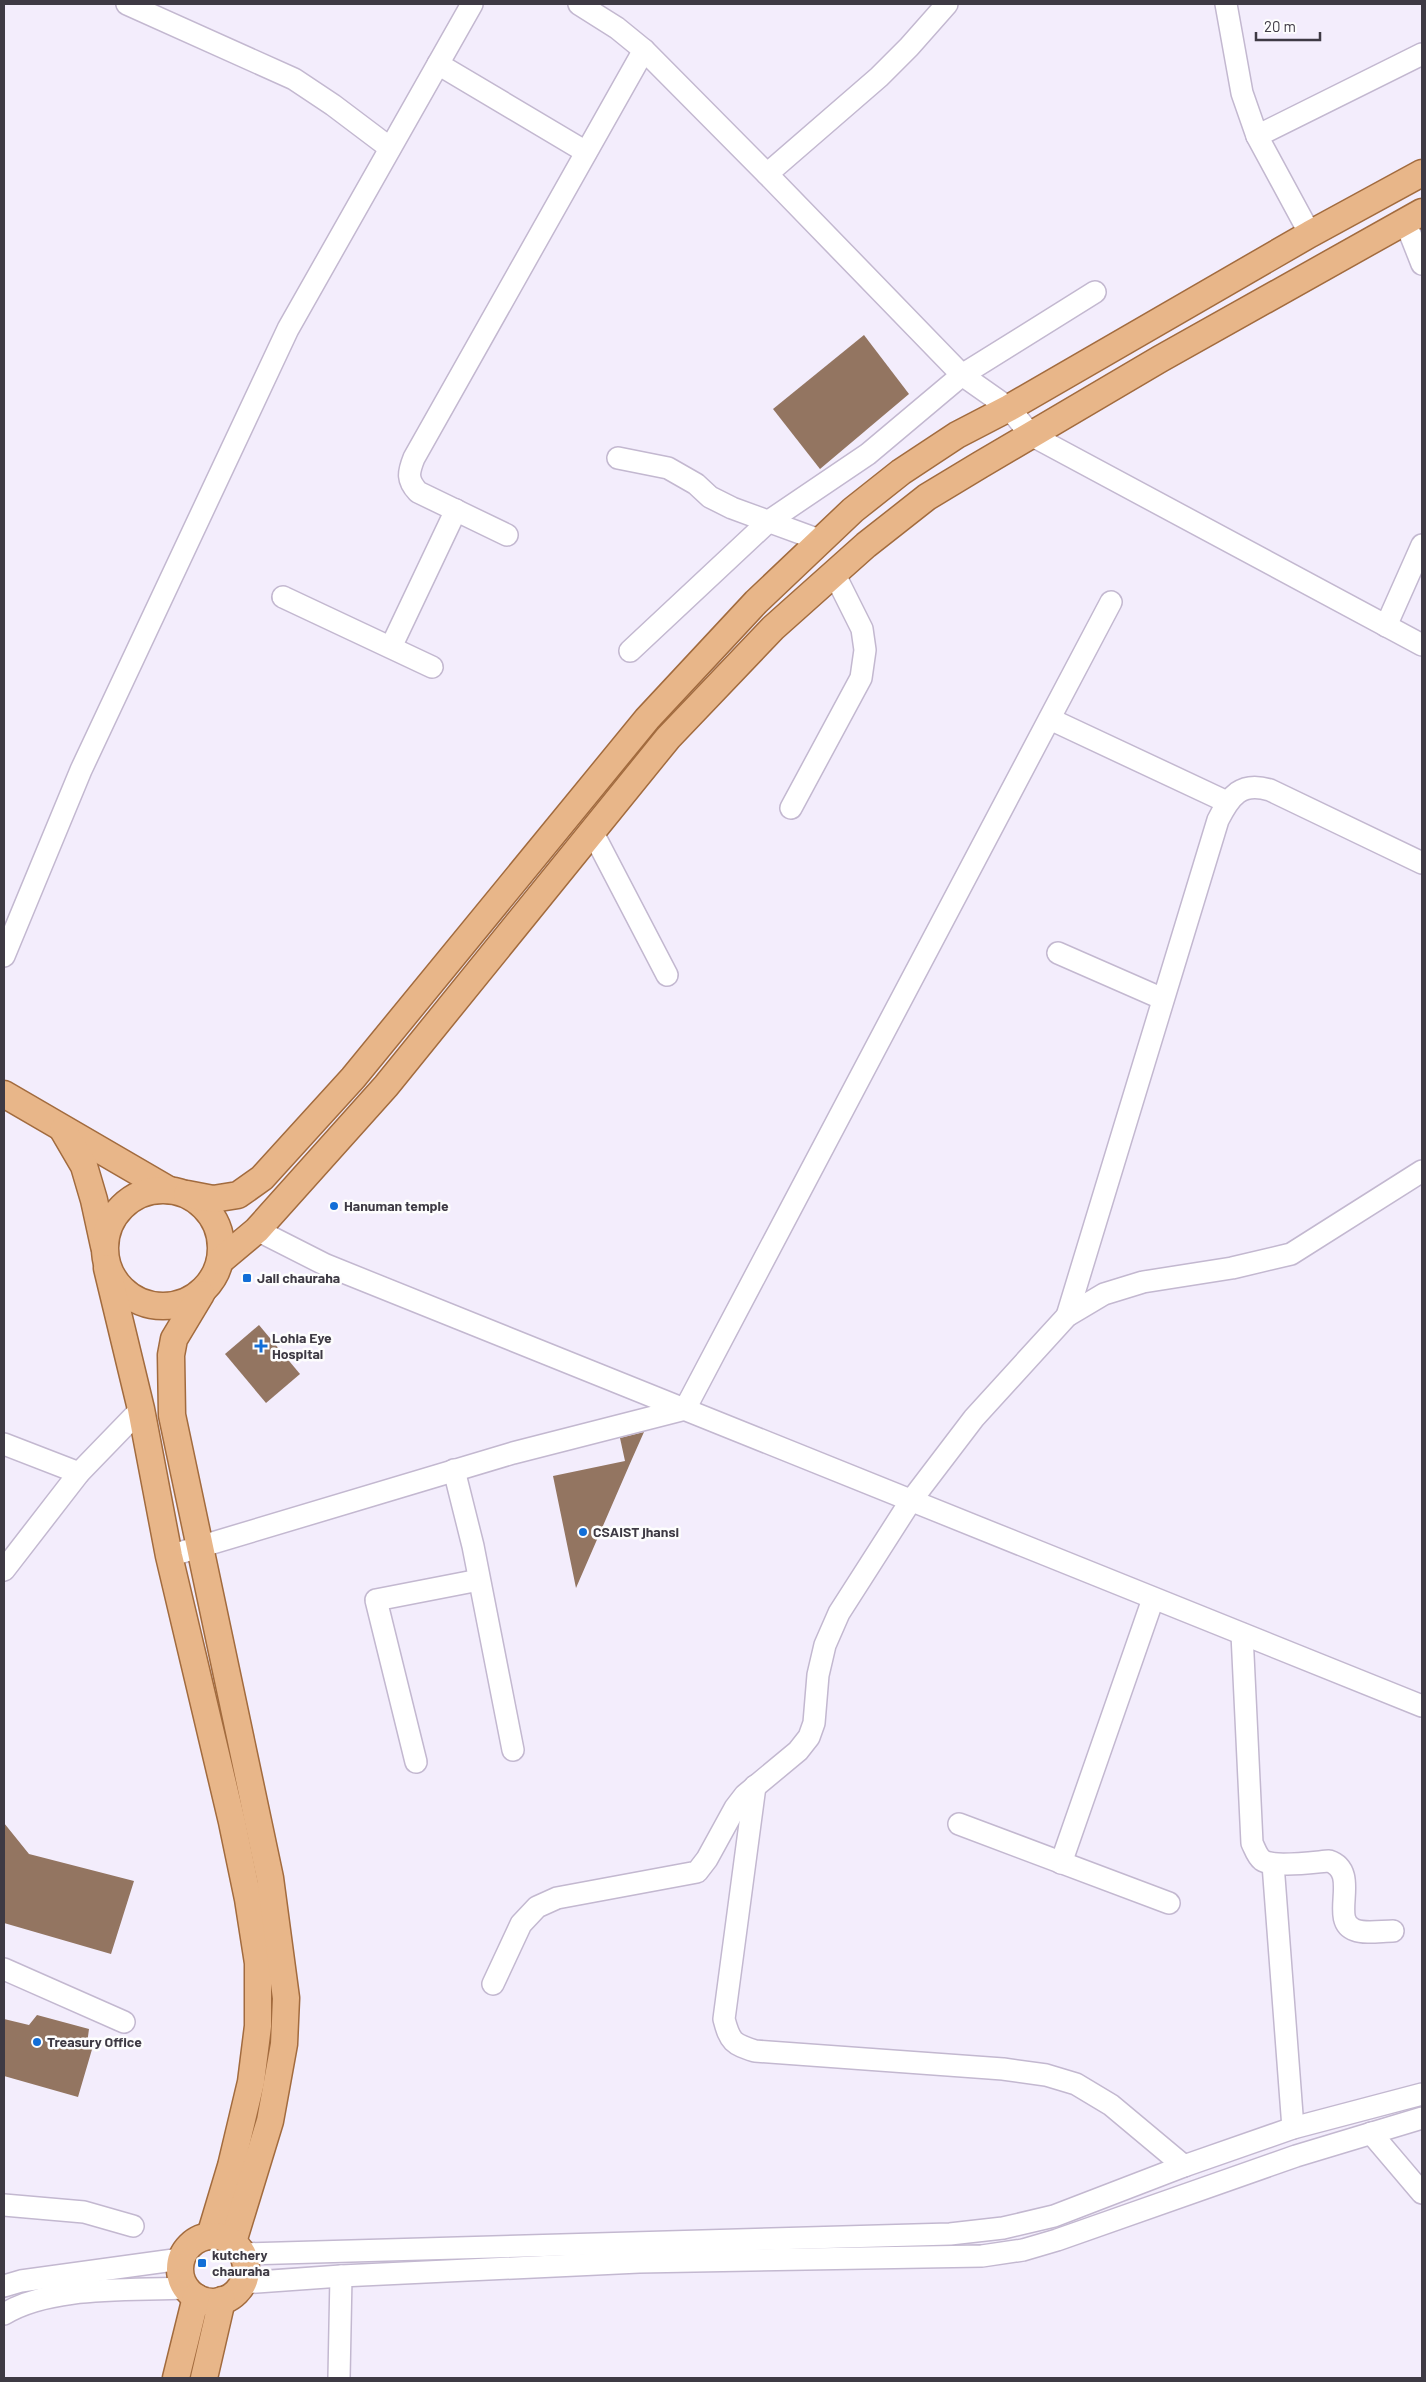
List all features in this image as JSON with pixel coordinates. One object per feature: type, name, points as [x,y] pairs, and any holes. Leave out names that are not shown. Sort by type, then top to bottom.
[{"type":"main road","points":[[201,1294],[184,1303],[166,1307],[147,1305],[130,1297],[116,1284],[106,1258],[107,1230],[116,1213],[130,1199],[148,1191],[178,1192],[213,1199],[238,1195],[262,1178],[353,1078],[647,719],[756,602],[853,510],[901,472],[957,435],[1009,408],[1310,234],[1422,173]]},
{"type":"main road","points":[[228,2244],[270,2122],[284,2044],[286,1998],[270,1878],[172,1415],[170,1374],[174,1339],[220,1261],[257,1230],[386,1086],[668,738],[773,628],[866,544],[927,497],[1160,359],[1414,216]]},
{"type":"main road","points":[[4,1094],[63,1130],[204,1206],[215,1222],[221,1240],[220,1261]]},
{"type":"main road","points":[[63,1130],[84,1166],[94,1200],[141,1409],[169,1556],[232,1822],[248,1899],[258,1963],[258,2026],[251,2082],[231,2166],[228,2244],[246,2268],[242,2283],[234,2294],[222,2300],[209,2302],[191,2293]]},
{"type":"main road","points":[[176,2378],[191,2293],[180,2269],[181,2259],[187,2247],[198,2239],[228,2244]]},
{"type":"main road","points":[[204,2378],[222,2300]]},
{"type":"street","points":[[127,4],[294,79],[333,105],[390,148]]},
{"type":"street","points":[[4,956],[81,770],[288,329],[472,4]]},
{"type":"street","points":[[579,4],[617,28],[644,50],[962,375],[1009,408],[1031,435],[1422,644]]},
{"type":"street","points":[[767,174],[879,77],[909,47],[947,4]]},
{"type":"street","points":[[1226,4],[1242,94],[1257,136],[1310,234]]},
{"type":"street","points":[[507,535],[418,492],[410,483],[408,472],[414,458],[644,50]]},
{"type":"street","points":[[1257,136],[1422,54]]},
{"type":"street","points":[[438,64],[586,152]]},
{"type":"street","points":[[1414,216],[1422,264]]},
{"type":"street","points":[[630,651],[769,521],[868,454],[962,375],[1095,292]]},
{"type":"street","points":[[618,458],[668,468],[732,508],[822,540]]},
{"type":"street","points":[[391,647],[456,510]]},
{"type":"street","points":[[1386,626],[1422,545]]},
{"type":"street","points":[[791,808],[861,678],[866,650],[862,628],[834,573]]},
{"type":"street","points":[[283,597],[432,667]]},
{"type":"street","points":[[169,1556],[512,1453],[685,1410],[1111,602]]},
{"type":"street","points":[[1050,718],[1227,802]]},
{"type":"street","points":[[1067,1316],[1218,820],[1227,802],[1244,788],[1256,786],[1270,790],[1422,863]]},
{"type":"street","points":[[592,831],[667,975]]},
{"type":"street","points":[[1058,954],[1163,999]]},
{"type":"street","points":[[493,1984],[521,1924],[537,1907],[557,1898],[697,1872],[707,1859],[734,1808],[755,1786],[798,1751],[809,1737],[814,1723],[818,1675],[828,1637],[839,1614],[910,1502],[974,1418],[1067,1316],[1104,1294],[1143,1282],[1232,1268],[1292,1254],[1422,1171]]},
{"type":"street","points":[[257,1230],[326,1265],[910,1502],[1422,1706]]},
{"type":"street","points":[[4,1570],[79,1473],[141,1409]]},
{"type":"street","points":[[4,1444],[79,1473]]},
{"type":"street","points":[[454,1470],[480,1580],[514,1750]]},
{"type":"street","points":[[416,1762],[376,1600],[480,1580]]},
{"type":"street","points":[[1061,1863],[1153,1599]]},
{"type":"street","points":[[1242,1634],[1252,1843],[1263,1861],[1273,1864],[1329,1861],[1336,1864],[1342,1870],[1344,1879],[1344,1920],[1348,1926],[1356,1930],[1393,1930]]},
{"type":"street","points":[[755,1786],[724,2019],[728,2036],[735,2044],[755,2051],[1003,2069],[1046,2075],[1076,2084],[1111,2105],[1184,2166]]},
{"type":"street","points":[[959,1824],[1170,1903]]},
{"type":"street","points":[[1273,1864],[1293,2128]]},
{"type":"street","points":[[4,1969],[124,2022]]},
{"type":"street","points":[[228,2244],[950,2234],[1003,2228],[1054,2216],[1184,2166],[1293,2128],[1422,2094]]},
{"type":"street","points":[[242,2283],[341,2276],[639,2262],[990,2255],[1023,2250],[1057,2240],[1296,2156],[1422,2118]]},
{"type":"street","points":[[1371,2133],[1419,2185]]},
{"type":"street","points":[[4,2205],[84,2212],[133,2226]]},
{"type":"street","points":[[4,2286],[21,2281],[181,2259]]},
{"type":"street","points":[[339,2378],[341,2276]]},
{"type":"street","points":[[5,2310],[40,2300],[78,2293],[191,2293]]},
{"type":"building","points":[[864,335],[909,394],[820,469],[773,409]]},
{"type":"building","points":[[259,1325],[300,1374],[266,1403],[225,1354]]},
{"type":"building","name":"CSAIST jhansi","points":[[644,1432],[576,1588],[553,1476],[625,1461],[620,1438]]},
{"type":"building","points":[[4,1823],[29,1854],[134,1881],[111,1954],[4,1923]]},
{"type":"building","points":[[37,2015],[89,2029],[87,2044],[93,2046],[78,2097],[4,2076],[4,2019],[29,2025]]},
{"type":"place","name":"Hanuman temple","points":[[334,1206]]},
{"type":"place","name":"Jail chauraha","points":[[247,1278]]},
{"type":"place","name":"Lohia Eye Hospital","points":[[261,1346]]},
{"type":"place","name":"CSAIST jhansi","points":[[583,1532]]},
{"type":"place","name":"Treasury Office","points":[[37,2042]]},
{"type":"place","name":"kutchery chauraha","points":[[202,2263]]}]
